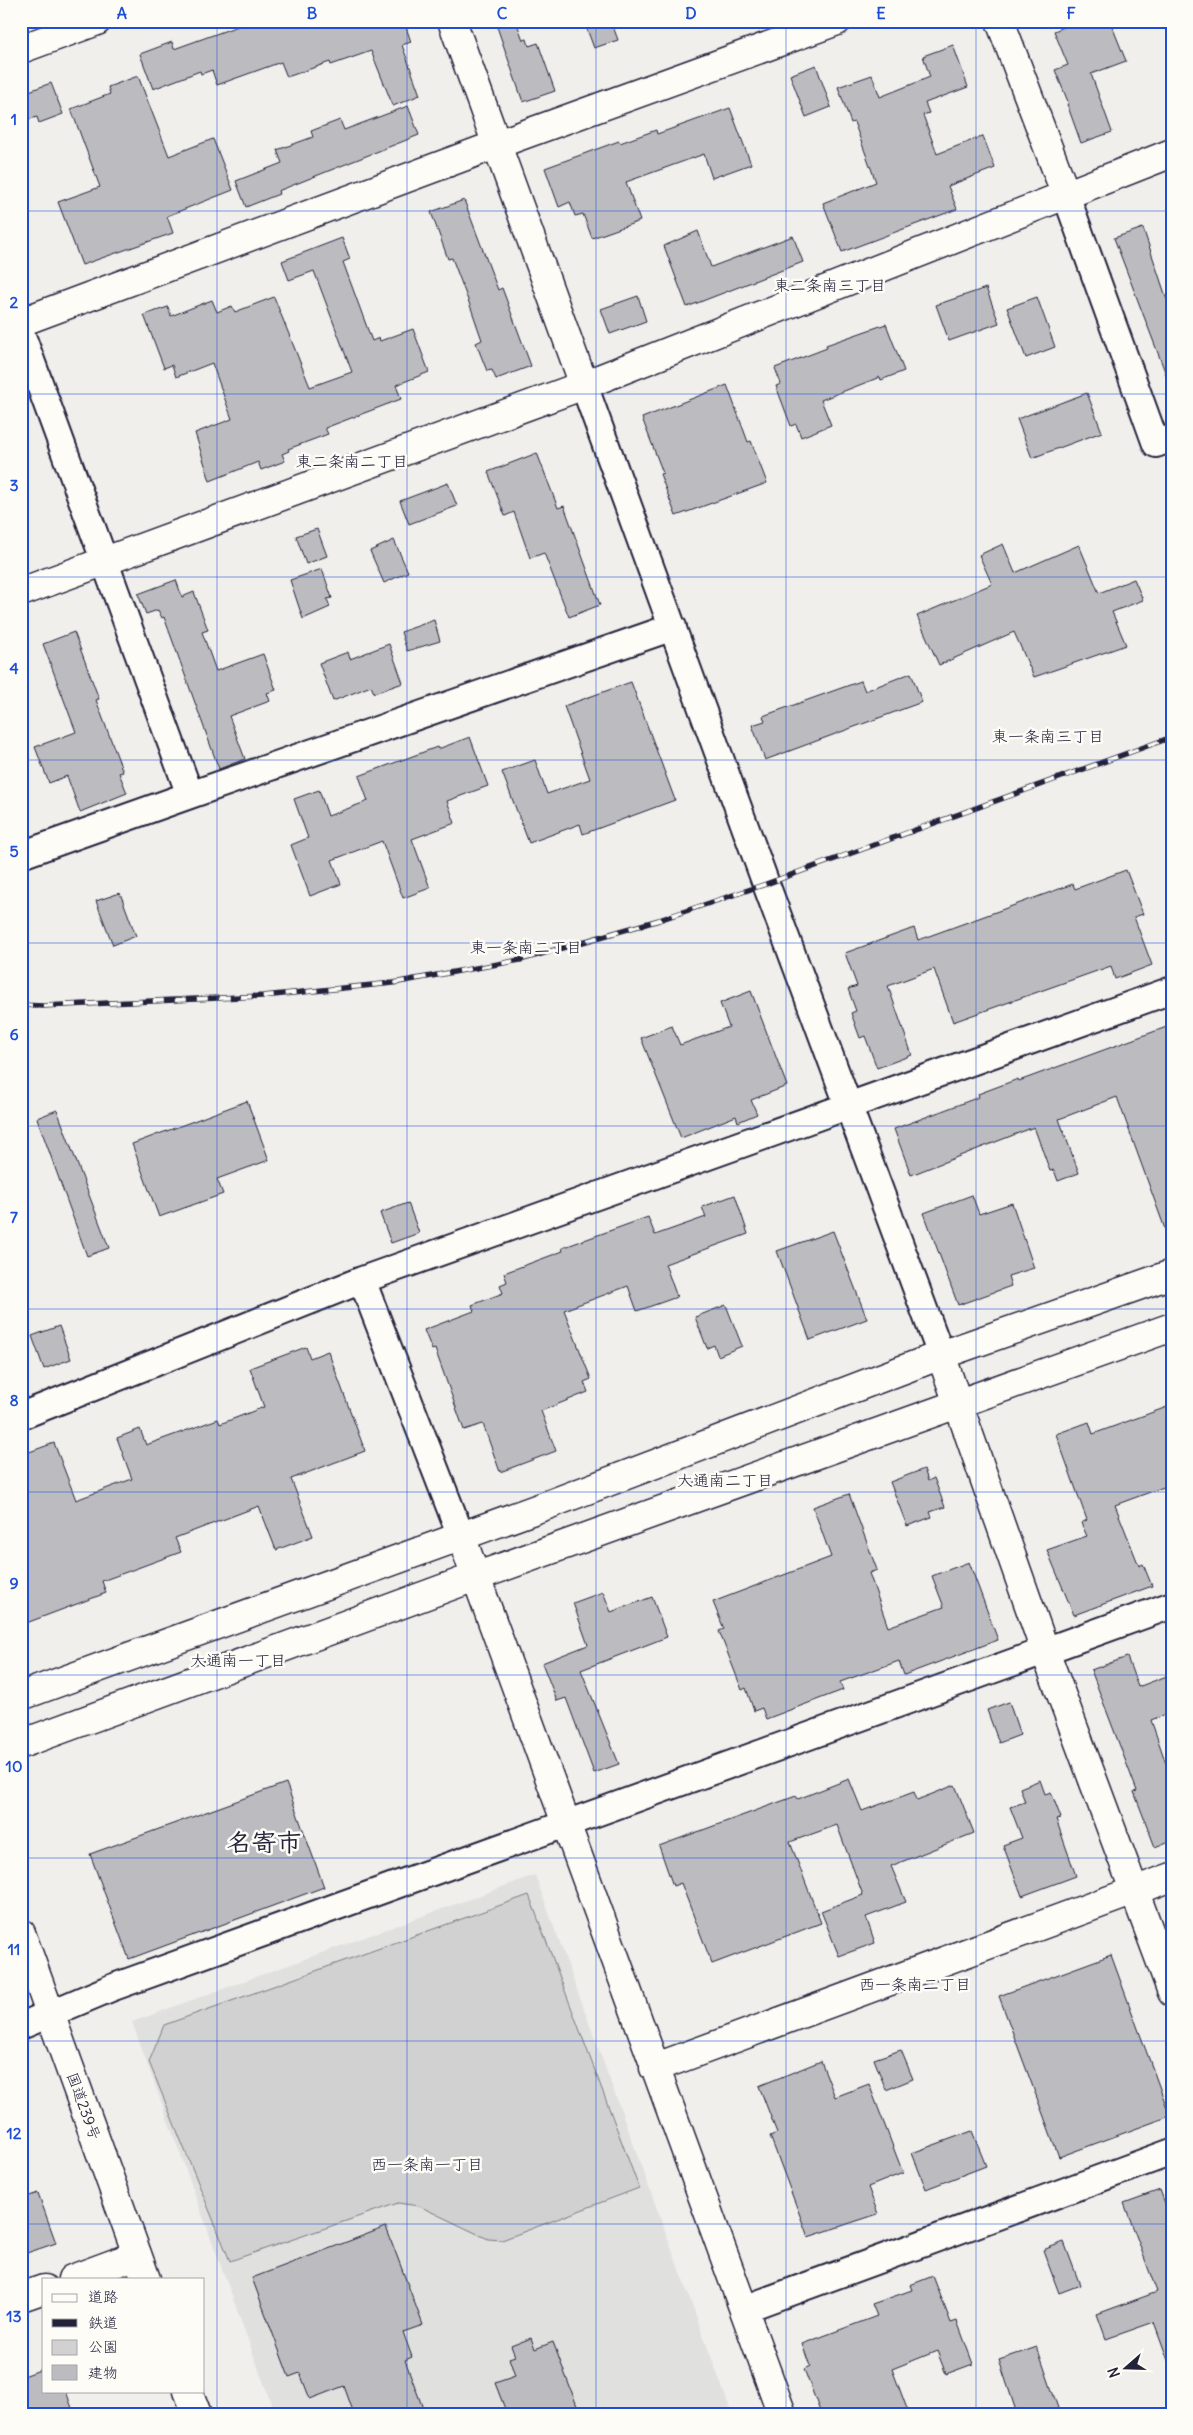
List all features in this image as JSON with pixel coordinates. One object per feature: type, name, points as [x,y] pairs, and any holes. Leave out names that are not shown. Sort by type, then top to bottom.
[{"type":"main road","points":[[21,49],[97,21]]},
{"type":"main road","points":[[452,21],[584,385]]},
{"type":"main road","points":[[21,322],[498,144],[837,21]]},
{"type":"main road","points":[[1000,21],[1066,194]]},
{"type":"main road","points":[[21,592],[584,385],[1172,153]]},
{"type":"main road","points":[[21,1696],[461,1536],[942,1355],[1172,1274]]},
{"type":"main road","points":[[21,1744],[475,1577],[1172,1327]]},
{"type":"main road","points":[[942,1355],[1045,1651],[1172,1992]]},
{"type":"main road","points":[[461,1536],[782,2414]]},
{"type":"main road","points":[[654,2068],[1172,1877]]},
{"type":"main road","name":"国道239号","points":[[21,1933],[142,2267]]},
{"type":"main road","points":[[78,2278],[142,2267]]},
{"type":"main road","points":[[21,2297],[42,2290]]},
{"type":"main road","points":[[188,2392],[197,2414]]},
{"type":"street","points":[[1066,194],[1156,444],[1172,438]]},
{"type":"street","points":[[21,333],[190,795]]},
{"type":"street","points":[[584,385],[942,1355]]},
{"type":"street","points":[[21,855],[672,627]]},
{"type":"street","points":[[21,1416],[362,1280],[1172,990]]},
{"type":"street","points":[[362,1280],[461,1536]]},
{"type":"street","points":[[21,2026],[51,2015],[111,1988],[1172,1605]]},
{"type":"street","points":[[744,2309],[1172,2152]]},
{"type":"shaded area","points":[[535,1875],[732,2414],[275,2414],[132,2022]]},
{"type":"green space","points":[[529,1895],[639,2188],[502,2240],[488,2239],[419,2206],[398,2203],[230,2261],[149,2062],[164,2025]]},
{"type":"building","points":[[252,21],[404,21],[411,42],[402,45],[420,95],[393,106],[371,51],[331,65],[330,62],[287,77],[281,62],[217,85],[212,70],[201,74],[200,71],[153,89],[140,54],[172,42],[174,49]]},
{"type":"building","points":[[495,21],[516,21],[523,40],[527,39],[529,46],[538,43],[555,91],[523,102]]},
{"type":"building","points":[[584,21],[611,21],[618,40],[594,48]]},
{"type":"building","points":[[1080,21],[1110,21],[1126,61],[1091,74],[1112,132],[1081,143],[1067,104],[1069,104],[1055,70],[1068,65],[1054,31]]},
{"type":"building","points":[[953,45],[968,87],[925,103],[929,113],[923,115],[937,154],[983,136],[995,168],[948,186],[957,209],[842,252],[823,203],[876,182],[854,122],[851,123],[838,87],[872,75],[880,97],[930,77],[923,56]]},
{"type":"building","points":[[816,65],[831,107],[806,117],[790,75]]},
{"type":"building","points":[[138,76],[169,156],[213,139],[233,190],[167,216],[173,233],[82,265],[58,202],[100,187],[71,109],[110,94],[108,87]]},
{"type":"building","points":[[51,83],[63,114],[39,123],[37,117],[27,120],[21,104],[21,94]]},
{"type":"building","points":[[408,106],[419,135],[278,191],[279,194],[246,207],[236,181],[282,163],[277,150],[313,137],[311,131],[340,120],[344,130]]},
{"type":"building","points":[[730,108],[751,164],[712,178],[704,154],[626,182],[640,221],[592,238],[583,214],[575,216],[570,202],[559,207],[545,168],[619,141],[620,143],[656,130],[657,134]]},
{"type":"building","points":[[464,200],[498,290],[502,288],[531,366],[496,379],[492,370],[487,371],[476,343],[482,340],[452,258],[448,259],[431,212]]},
{"type":"building","points":[[1143,228],[1167,300],[1172,298],[1172,382],[1169,382],[1114,238]]},
{"type":"building","points":[[698,231],[711,267],[793,236],[803,262],[687,307],[664,246]]},
{"type":"building","points":[[342,238],[350,259],[343,262],[372,341],[379,338],[380,341],[413,329],[429,372],[396,385],[401,399],[325,428],[328,434],[288,449],[289,451],[282,454],[285,461],[261,470],[258,462],[210,481],[195,433],[232,419],[212,363],[176,377],[172,365],[164,368],[144,315],[168,307],[171,316],[212,300],[217,312],[232,306],[235,312],[274,297],[310,387],[352,372],[314,271],[289,280],[282,261]]},
{"type":"building","points":[[986,288],[999,323],[949,341],[936,305]]},
{"type":"building","points":[[638,296],[646,321],[610,334],[601,309]]},
{"type":"building","points":[[1037,297],[1055,347],[1026,358],[1007,308]]},
{"type":"building","points":[[886,324],[904,371],[881,380],[880,377],[821,400],[831,425],[801,437],[796,424],[791,426],[776,386],[781,384],[775,368],[827,348],[826,345]]},
{"type":"building","points":[[727,385],[748,442],[751,441],[767,483],[676,516],[660,474],[663,473],[642,418]]},
{"type":"building","points":[[1087,393],[1102,432],[1032,458],[1017,419]]},
{"type":"building","points":[[537,453],[558,508],[564,506],[600,605],[569,617],[544,553],[530,558],[514,512],[505,516],[488,472]]},
{"type":"building","points":[[448,483],[457,506],[409,524],[400,501]]},
{"type":"building","points":[[317,529],[327,556],[306,564],[296,536]]},
{"type":"building","points":[[394,540],[408,572],[384,583],[370,551]]},
{"type":"building","points":[[1003,544],[1015,573],[1079,545],[1099,593],[1134,579],[1143,600],[1112,612],[1126,645],[1034,677],[1014,632],[939,665],[917,616],[992,584],[979,555]]},
{"type":"building","points":[[322,569],[332,598],[327,599],[330,607],[303,619],[290,580]]},
{"type":"building","points":[[176,580],[182,597],[194,592],[208,630],[202,632],[216,671],[263,654],[276,690],[267,693],[270,701],[229,716],[245,759],[219,769],[164,617],[162,618],[158,610],[146,614],[138,594]]},
{"type":"building","points":[[434,620],[440,641],[407,651],[401,632]]},
{"type":"building","points":[[74,632],[99,699],[96,700],[123,772],[119,773],[127,793],[80,812],[67,776],[49,783],[35,747],[76,732],[43,644]]},
{"type":"building","points":[[389,644],[403,683],[374,693],[371,686],[333,701],[319,663],[348,652],[350,659]]},
{"type":"building","points":[[911,673],[922,702],[765,760],[752,725],[765,721],[763,716],[861,681],[865,691]]},
{"type":"building","points":[[631,682],[675,800],[583,834],[580,824],[529,843],[502,772],[535,760],[547,794],[590,779],[564,706]]},
{"type":"building","points":[[470,737],[488,786],[447,801],[455,823],[412,839],[430,888],[403,898],[382,841],[332,860],[341,884],[310,896],[291,845],[308,838],[294,799],[319,790],[328,816],[368,801],[359,776],[437,747],[438,749]]},
{"type":"building","points":[[1126,870],[1143,914],[1134,917],[1152,965],[1115,979],[1111,966],[953,1022],[934,969],[888,986],[912,1055],[877,1068],[865,1036],[860,1038],[851,1013],[856,1011],[848,989],[857,986],[845,953],[914,928],[918,940],[1073,884],[1075,889]]},
{"type":"building","points":[[120,893],[136,936],[113,945],[96,901]]},
{"type":"building","points":[[751,991],[787,1086],[751,1100],[757,1114],[738,1122],[736,1116],[681,1138],[641,1038],[672,1026],[680,1045],[729,1027],[720,1003]]},
{"type":"building","points":[[1172,1025],[1172,1240],[1169,1240],[1117,1097],[1059,1119],[1079,1173],[1058,1181],[1054,1170],[1050,1171],[1034,1127],[911,1175],[894,1129],[979,1097],[978,1094],[1018,1079],[1019,1081]]},
{"type":"building","points":[[247,1101],[269,1160],[217,1179],[223,1194],[159,1217],[132,1144]]},
{"type":"building","points":[[57,1110],[109,1248],[87,1256],[37,1118]]},
{"type":"building","points":[[735,1195],[748,1234],[665,1264],[677,1297],[637,1311],[628,1286],[564,1310],[591,1379],[584,1382],[588,1392],[541,1411],[556,1451],[500,1472],[483,1424],[464,1430],[435,1349],[432,1350],[424,1330],[474,1311],[472,1305],[503,1293],[500,1285],[507,1282],[504,1273],[563,1251],[562,1248],[648,1217],[655,1235],[706,1217],[702,1207]]},
{"type":"building","points":[[972,1195],[979,1214],[1012,1203],[1034,1268],[1008,1276],[1011,1286],[958,1305],[924,1213]]},
{"type":"building","points":[[408,1203],[419,1233],[391,1243],[380,1213]]},
{"type":"building","points":[[833,1231],[867,1319],[810,1340],[777,1251]]},
{"type":"building","points":[[726,1305],[742,1346],[718,1356],[714,1345],[707,1348],[695,1317]]},
{"type":"building","points":[[59,1326],[71,1359],[44,1369],[32,1336]]},
{"type":"building","points":[[306,1347],[310,1358],[328,1351],[365,1451],[291,1479],[313,1536],[276,1550],[259,1506],[175,1538],[181,1552],[102,1581],[106,1593],[21,1625],[21,1455],[54,1443],[76,1500],[132,1479],[117,1438],[140,1429],[146,1445],[218,1419],[220,1424],[264,1407],[250,1368]]},
{"type":"building","points":[[1167,1407],[1172,1419],[1172,1484],[1115,1505],[1139,1566],[1143,1564],[1152,1586],[1074,1615],[1047,1550],[1087,1536],[1081,1523],[1087,1520],[1056,1434],[1089,1422],[1093,1434]]},
{"type":"building","points":[[924,1469],[928,1481],[934,1478],[945,1507],[930,1512],[932,1517],[907,1526],[890,1482]]},
{"type":"building","points":[[849,1494],[877,1570],[869,1573],[888,1627],[944,1607],[932,1576],[969,1562],[998,1640],[904,1675],[899,1661],[840,1682],[843,1690],[766,1719],[762,1708],[754,1711],[746,1688],[742,1690],[719,1631],[724,1629],[713,1602],[831,1557],[813,1507]]},
{"type":"building","points":[[603,1592],[611,1612],[652,1597],[667,1637],[581,1670],[619,1764],[594,1773],[566,1698],[557,1701],[542,1663],[588,1645],[573,1603]]},
{"type":"building","points":[[1127,1657],[1138,1687],[1172,1674],[1172,1712],[1151,1720],[1172,1781],[1172,1840],[1155,1847],[1134,1792],[1137,1791],[1091,1670]]},
{"type":"building","points":[[1009,1702],[1020,1735],[999,1743],[987,1710]]},
{"type":"building","points":[[849,1779],[862,1811],[914,1792],[917,1800],[955,1785],[974,1833],[891,1866],[906,1902],[866,1917],[875,1943],[839,1956],[821,1911],[863,1895],[837,1825],[790,1842],[821,1923],[712,1964],[681,1883],[673,1886],[659,1846],[796,1796],[798,1799]]},
{"type":"building","points":[[1040,1780],[1045,1794],[1051,1792],[1061,1818],[1056,1819],[1076,1876],[1022,1896],[1003,1845],[1022,1838],[1010,1807],[1025,1802],[1020,1788]]},
{"type":"building","points":[[286,1783],[324,1887],[129,1959],[90,1854]]},
{"type":"building","points":[[1111,1955],[1170,2116],[1059,2157],[999,1996]]},
{"type":"building","points":[[901,2050],[913,2079],[886,2090],[874,2059]]},
{"type":"building","points":[[821,2061],[835,2097],[869,2084],[903,2173],[868,2187],[878,2214],[808,2237],[770,2136],[777,2133],[759,2086]]},
{"type":"building","points":[[972,2131],[986,2166],[926,2189],[912,2153]]},
{"type":"building","points":[[1160,2190],[1172,2222],[1172,2363],[1169,2363],[1154,2322],[1106,2339],[1097,2314],[1157,2292],[1124,2203]]},
{"type":"building","points":[[38,2193],[56,2243],[21,2255],[21,2199]]},
{"type":"building","points":[[386,2227],[423,2325],[403,2332],[412,2357],[405,2360],[425,2414],[354,2414],[344,2386],[310,2399],[300,2373],[289,2377],[252,2278]]},
{"type":"building","points":[[1064,2242],[1080,2285],[1059,2293],[1043,2250]]},
{"type":"building","points":[[933,2276],[951,2323],[957,2321],[973,2364],[946,2374],[937,2351],[892,2369],[909,2414],[821,2414],[804,2369],[810,2366],[802,2344],[877,2316],[872,2304],[912,2290],[910,2285]]},
{"type":"building","points":[[531,2338],[535,2349],[553,2342],[580,2414],[507,2414],[495,2383],[515,2376],[509,2358],[515,2356],[511,2346]]},
{"type":"building","points":[[1037,2347],[1060,2414],[1017,2414],[999,2360]]},
{"type":"building","points":[[40,2370],[42,2392],[66,2392],[74,2414],[21,2414],[21,2377]]},
{"type":"railway","points":[[21,1005],[43,1006],[263,996],[393,983],[520,960],[659,920],[766,884],[1172,737]]},
{"type":"district","name":"東二条南三丁目","points":[[830,285]]},
{"type":"district","name":"東二条南二丁目","points":[[352,461]]},
{"type":"district","name":"東一条南三丁目","points":[[1048,736]]},
{"type":"district","name":"東一条南二丁目","points":[[526,947]]},
{"type":"district","name":"大通南二丁目","points":[[725,1480]]},
{"type":"district","name":"大通南一丁目","points":[[238,1660]]},
{"type":"district","name":"名寄市","points":[[264,1842]]},
{"type":"district","name":"西一条南二丁目","points":[[915,1984]]},
{"type":"district","name":"西一条南一丁目","points":[[427,2164]]}]
